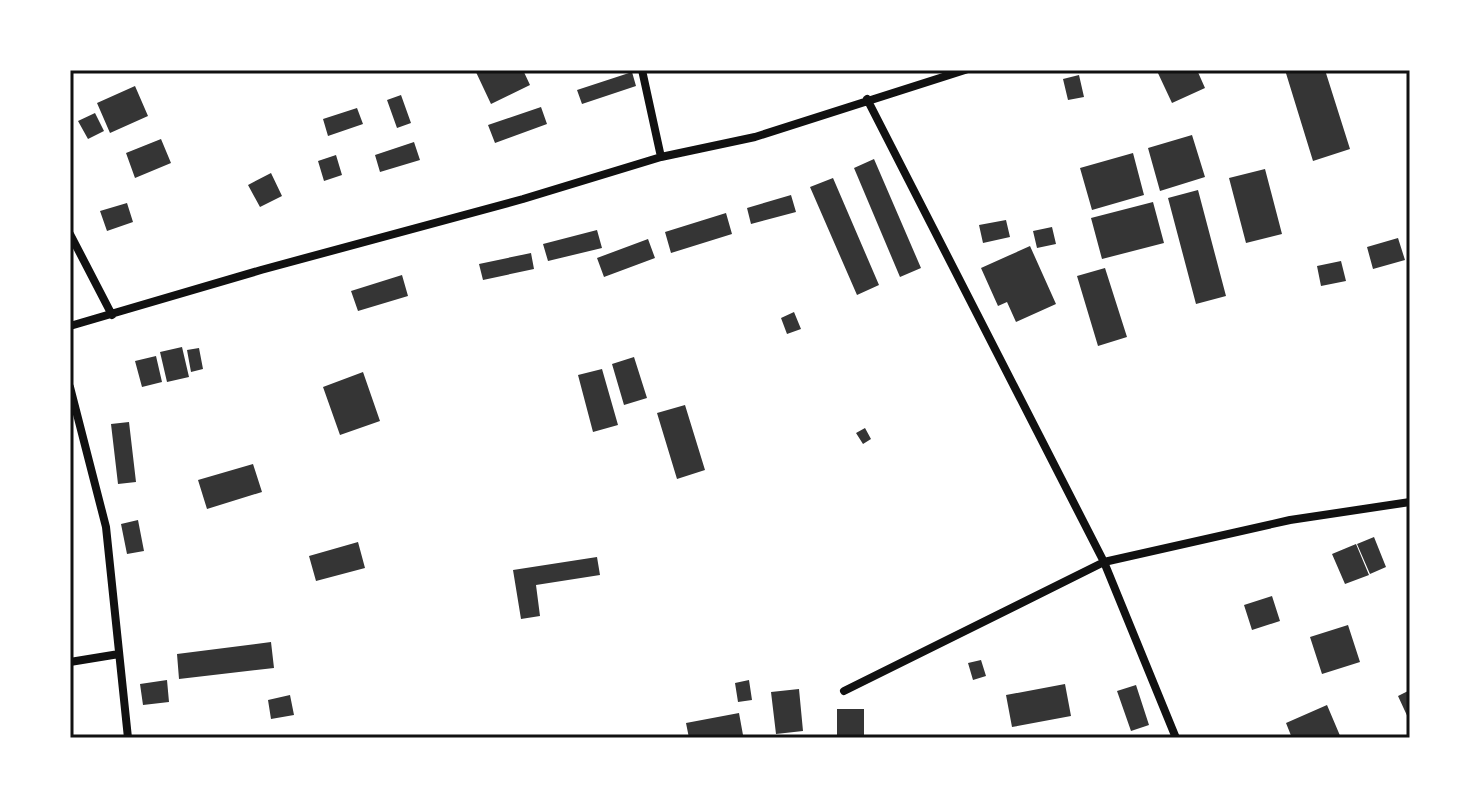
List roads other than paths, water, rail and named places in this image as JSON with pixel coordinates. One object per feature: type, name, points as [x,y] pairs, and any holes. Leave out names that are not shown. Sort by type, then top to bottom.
[{"type":"street","points":[[642,70],[661,157]]},
{"type":"street","points":[[70,326],[523,199],[661,157],[755,137],[965,70]]},
{"type":"street","points":[[867,99],[1104,562],[1176,738]]},
{"type":"street","points":[[70,234],[112,315]]},
{"type":"street","points":[[70,387],[106,527],[128,738]]},
{"type":"street","points":[[844,691],[1104,562],[1290,520],[1410,502]]},
{"type":"street","points":[[70,662],[119,654]]}]
